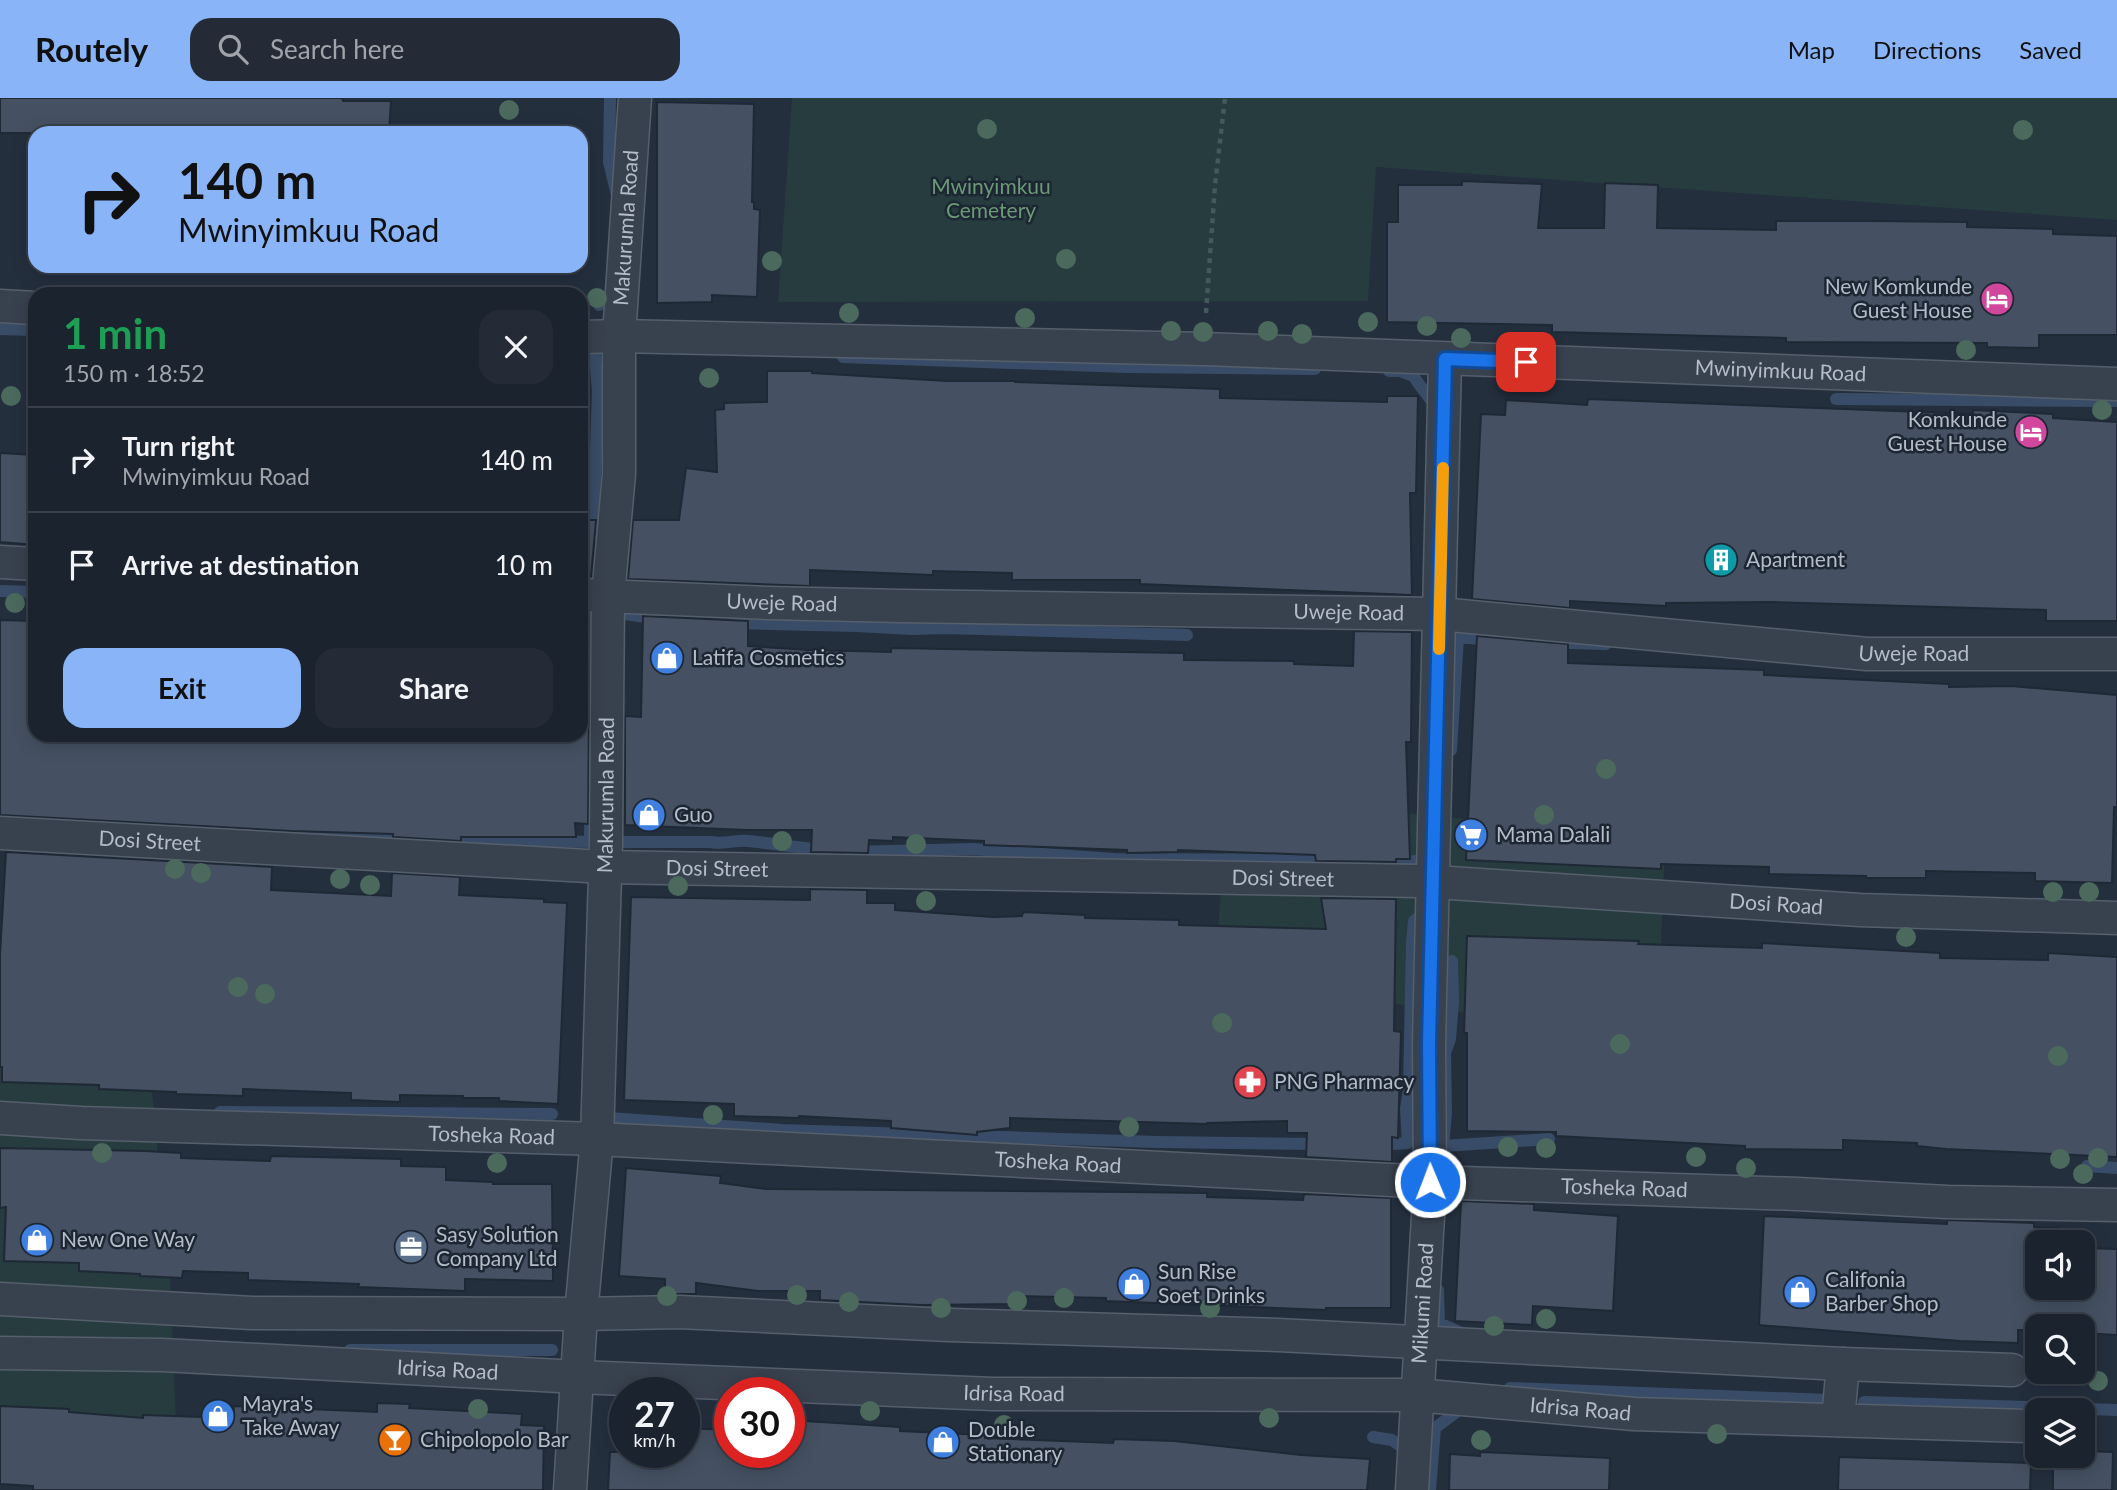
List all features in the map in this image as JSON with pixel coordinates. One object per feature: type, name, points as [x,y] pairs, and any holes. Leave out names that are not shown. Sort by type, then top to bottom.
[{"type":"street","name":"Makurumla Road","points":[[570,1490],[581,1314],[597,1139],[605,867],[595,596],[619,474],[598,337],[635,98]]},
{"type":"street","points":[[0,306],[28,308]]},
{"type":"street","name":"Mwinyimkuu Road","points":[[598,337],[1204,349],[2117,384]]},
{"type":"street","name":"Mikumi Road","points":[[1412,1490],[1430,1182],[1429,1043],[1445,359]]},
{"type":"street","points":[[0,562],[28,564]]},
{"type":"street","name":"Uweje Road","points":[[595,596],[887,606],[1440,614],[1867,654],[2117,654]]},
{"type":"street","name":"Dosi Street","points":[[0,833],[605,867],[1434,882]]},
{"type":"street","name":"Dosi Road","points":[[1434,882],[1860,910],[2117,918]]},
{"type":"street","name":"Tosheka Road","points":[[0,1118],[95,1124],[597,1139],[1430,1182],[1798,1194],[1947,1202],[2117,1205]]},
{"type":"street","points":[[0,1299],[252,1313],[721,1313],[949,1325],[1278,1335],[1421,1344],[2012,1370]]},
{"type":"street","name":"Idrisa Road","points":[[0,1353],[162,1355],[578,1377],[993,1394],[1416,1395],[1634,1414],[2025,1426]]},
{"type":"street","points":[[1838,1420],[1843,1364]]},
{"type":"path","points":[[1204,349],[1215,185],[1225,98]]},
{"type":"green space","name":"Mwinyimkuu Cemetery","points":[[792,98],[2117,98],[2117,220],[1376,167],[1368,301],[778,302]]},
{"type":"green space","points":[[1244,796],[1665,840],[1659,997],[1553,1023],[1214,982],[1228,797]]},
{"type":"green space","points":[[0,1043],[149,1067],[157,1136],[158,1218],[170,1279],[177,1446],[0,1460]]},
{"type":"building","points":[[0,98],[342,98],[343,101],[391,101],[389,126],[28,126],[28,133],[0,133]]},
{"type":"building","points":[[657,102],[754,104],[752,202],[754,209],[760,210],[757,297],[712,295],[712,302],[657,303]]},
{"type":"building","points":[[1462,181],[1542,184],[1538,228],[1604,228],[1605,183],[1658,185],[1657,228],[1776,230],[1776,221],[1967,222],[1967,227],[2053,229],[2053,234],[2117,236],[2117,335],[2039,335],[2039,348],[1987,347],[1987,343],[1786,342],[1786,338],[1552,332],[1552,325],[1387,322],[1387,222],[1398,222],[1398,185],[1462,185]]},
{"type":"building","points":[[767,371],[812,371],[947,381],[1220,389],[1220,398],[1387,402],[1387,396],[1418,396],[1416,493],[1410,493],[1412,595],[1140,584],[1140,580],[1012,580],[1012,573],[933,571],[933,575],[810,570],[810,586],[628,579],[633,520],[679,520],[686,468],[717,472],[715,410],[724,409],[724,403],[767,402]]},
{"type":"building","points":[[1588,399],[1973,414],[1973,410],[2053,414],[2053,418],[2117,422],[2117,621],[2046,621],[2046,610],[1770,602],[1666,603],[1666,606],[1570,601],[1570,608],[1472,599],[1481,414],[1505,415],[1506,400],[1587,405]]},
{"type":"building","points":[[0,453],[28,455],[28,544],[0,542]]},
{"type":"building","points":[[588,520],[596,520],[591,576],[588,576]]},
{"type":"building","points":[[643,616],[748,621],[748,646],[891,652],[891,648],[1184,653],[1184,660],[1294,661],[1294,664],[1353,666],[1354,631],[1412,632],[1411,742],[1406,742],[1410,859],[1396,859],[1396,862],[1316,861],[1315,855],[1178,850],[1127,853],[1127,850],[984,845],[984,841],[893,837],[893,841],[869,840],[868,853],[811,852],[812,830],[625,825],[625,716],[641,717]]},
{"type":"building","points":[[0,620],[28,621],[28,742],[588,742],[589,715],[588,824],[575,823],[576,837],[461,837],[461,841],[393,837],[393,834],[0,815]]},
{"type":"building","points":[[1477,636],[1568,644],[1568,663],[1764,670],[1764,675],[1949,684],[1949,687],[2011,686],[2117,695],[2117,807],[2114,807],[2112,883],[2035,881],[2035,873],[1926,871],[1926,878],[1866,878],[1769,874],[1769,867],[1661,864],[1661,869],[1466,860]]},
{"type":"building","points":[[6,852],[272,867],[271,890],[391,896],[392,873],[460,877],[459,895],[544,899],[544,902],[567,903],[558,1104],[463,1096],[400,1095],[400,1102],[351,1100],[351,1093],[243,1089],[243,1096],[176,1094],[99,1089],[99,1085],[2,1082],[0,954]]},
{"type":"building","points":[[810,889],[867,890],[867,903],[895,903],[895,910],[993,917],[1022,916],[1023,912],[1085,915],[1085,918],[1179,920],[1179,925],[1326,929],[1321,898],[1396,899],[1394,1031],[1401,1032],[1398,1138],[1392,1137],[1392,1162],[1306,1157],[1307,1133],[1287,1133],[1287,1121],[1207,1124],[1010,1118],[1010,1128],[977,1132],[977,1135],[891,1128],[891,1121],[734,1116],[734,1104],[624,1100],[631,897],[810,900]]},
{"type":"building","points":[[1467,936],[1762,948],[1762,943],[1940,953],[1940,958],[2048,960],[2048,953],[2117,957],[2117,1157],[1946,1149],[1917,1146],[1917,1143],[1843,1140],[1843,1150],[1745,1149],[1745,1146],[1556,1136],[1556,1132],[1467,1131],[1467,1033],[1464,1033]]},
{"type":"building","points":[[0,1148],[145,1151],[181,1153],[181,1158],[270,1161],[271,1156],[401,1159],[401,1166],[446,1167],[446,1180],[493,1184],[552,1184],[553,1281],[465,1279],[465,1291],[248,1280],[248,1273],[183,1271],[182,1278],[140,1276],[79,1271],[79,1263],[4,1261],[6,1207],[0,1208]]},
{"type":"building","points":[[626,1168],[721,1176],[720,1183],[766,1189],[1207,1193],[1207,1197],[1303,1200],[1304,1194],[1391,1198],[1391,1308],[1326,1310],[1106,1301],[1106,1298],[1013,1296],[1013,1304],[920,1305],[820,1300],[820,1291],[758,1291],[696,1283],[696,1294],[665,1294],[665,1279],[619,1276]]},
{"type":"building","points":[[1461,1201],[1534,1204],[1534,1210],[1618,1216],[1613,1311],[1533,1306],[1532,1325],[1455,1321]]},
{"type":"building","points":[[1764,1216],[1947,1224],[1947,1220],[2034,1223],[2034,1227],[2060,1228],[2025,1230],[2025,1300],[2095,1300],[2095,1248],[2117,1249],[2117,1335],[2095,1334],[2095,1314],[2025,1314],[2025,1330],[2018,1330],[2018,1343],[1759,1325]]},
{"type":"building","points":[[377,1403],[410,1404],[409,1408],[522,1414],[521,1425],[544,1426],[543,1490],[33,1490],[33,1486],[0,1484],[0,1406],[69,1409],[69,1412],[143,1418],[143,1415],[233,1418],[234,1406],[377,1412]]},
{"type":"building","points":[[805,1421],[900,1427],[900,1431],[985,1435],[985,1438],[1113,1443],[1114,1439],[1174,1441],[1301,1455],[1370,1459],[1367,1490],[608,1490],[609,1468],[700,1468],[700,1429],[714,1429],[714,1468],[805,1468]]},
{"type":"building","points":[[2095,1451],[2113,1452],[2112,1490],[2053,1490],[2053,1468],[2095,1468]]},
{"type":"building","points":[[1480,1452],[1610,1458],[1609,1490],[1449,1490],[1450,1454],[1480,1456]]},
{"type":"building","points":[[1839,1457],[2025,1463],[2025,1468],[2031,1468],[2030,1490],[1838,1490]]},
{"type":"waterway","points":[[610,98],[609,162],[617,195]]},
{"type":"waterway","points":[[599,305],[614,290],[614,286]]},
{"type":"waterway","points":[[0,329],[28,330]]},
{"type":"waterway","points":[[588,344],[594,344],[598,391],[593,535]]},
{"type":"waterway","points":[[843,357],[1127,367],[1315,369]]},
{"type":"waterway","points":[[1389,371],[1400,371],[1414,376],[1435,408]]},
{"type":"waterway","points":[[1836,399],[2117,401]]},
{"type":"waterway","points":[[0,591],[28,592]]},
{"type":"waterway","points":[[625,614],[659,619]]},
{"type":"waterway","points":[[733,623],[1187,635]]},
{"type":"waterway","points":[[588,630],[593,664]]},
{"type":"waterway","points":[[1451,750],[1458,637],[1491,640]]},
{"type":"waterway","points":[[1537,642],[1606,644]]},
{"type":"waterway","points":[[590,842],[591,759]]},
{"type":"waterway","points":[[59,823],[87,821],[114,826]]},
{"type":"waterway","points":[[139,826],[171,825],[424,840],[600,842]]},
{"type":"waterway","points":[[614,842],[744,841],[826,850]]},
{"type":"waterway","points":[[851,852],[972,849],[1114,859],[1299,860],[1350,864],[1416,861]]},
{"type":"waterway","points":[[1378,1145],[1408,1143],[1406,1109],[1409,1090],[1412,942],[1414,921],[1427,911]]},
{"type":"waterway","points":[[1452,961],[1453,1001],[1450,1039],[1445,1053],[1446,1113],[1443,1146],[1549,1139]]},
{"type":"waterway","points":[[220,1112],[552,1114]]},
{"type":"waterway","points":[[608,1118],[782,1130],[1157,1142],[1321,1144]]},
{"type":"waterway","points":[[2087,1166],[2117,1168]]},
{"type":"waterway","points":[[1438,1290],[1439,1323],[1466,1335]]},
{"type":"waterway","points":[[350,1350],[552,1350]]},
{"type":"waterway","points":[[1510,1388],[1828,1400]]},
{"type":"waterway","points":[[1864,1402],[2117,1410]]},
{"type":"waterway","points":[[1430,1490],[1435,1428],[1463,1407]]},
{"type":"waterway","points":[[1373,1437],[1392,1440],[1403,1448],[1403,1458]]},
{"type":"slow traffic","points":[[1439,649],[1443,468]]},
{"type":"place","name":"New Komkunde Guest House","points":[[1997,299]]},
{"type":"place","name":"Komkunde Guest House","points":[[2031,432]]},
{"type":"place","name":"Apartment","points":[[1721,560]]},
{"type":"place","name":"Latifa Cosmetics","points":[[667,658]]},
{"type":"place","name":"Guo","points":[[649,815]]},
{"type":"place","name":"Mama Dalali","points":[[1471,835]]},
{"type":"place","name":"PNG Pharmacy","points":[[1250,1082]]},
{"type":"place","name":"New One Way","points":[[37,1240]]},
{"type":"place","name":"Sasy Solution Company Ltd","points":[[411,1247]]},
{"type":"place","name":"Sun Rise Soet Drinks","points":[[1134,1284]]},
{"type":"place","name":"Califonia Barber Shop","points":[[1800,1292]]},
{"type":"place","name":"Mayra's Take Away","points":[[218,1416]]},
{"type":"place","name":"Chipolopolo Bar","points":[[395,1440]]},
{"type":"place","name":"Double Stationary","points":[[943,1442]]},
{"type":"route","points":[[1430,1182],[1429,1043],[1445,359],[1526,362]]}]
